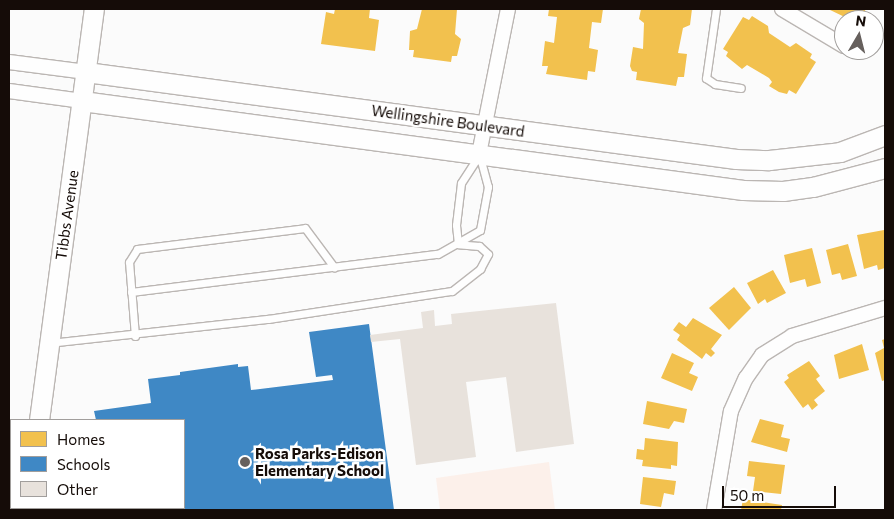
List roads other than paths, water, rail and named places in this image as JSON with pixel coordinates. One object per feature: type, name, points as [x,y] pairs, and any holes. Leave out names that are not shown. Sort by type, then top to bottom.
[{"type":"street","name":"Tibbs Avenue","points":[[39,419],[94,9]]},
{"type":"street","points":[[479,154],[486,127],[508,9]]},
{"type":"street","points":[[782,9],[834,40]]},
{"type":"street","name":"Wellingshire Boulevard","points":[[9,62],[736,159],[784,158],[840,152],[885,135]]},
{"type":"street","name":"Wellingshire Boulevard","points":[[9,91],[479,154],[767,190],[813,187],[885,168]]},
{"type":"street","points":[[714,510],[731,411],[746,378],[762,354],[792,336],[885,308]]},
{"type":"lane","points":[[716,9],[706,78],[715,84],[741,88]]},
{"type":"lane","points":[[458,244],[456,225],[461,183],[479,154]]},
{"type":"lane","points":[[131,292],[438,254],[480,230],[488,188],[479,154]]},
{"type":"lane","points":[[135,336],[129,262],[137,249],[305,228],[334,267]]},
{"type":"lane","points":[[49,343],[135,336],[452,291],[480,269],[488,254],[479,246],[458,244]]},
{"type":"place","name":"Rosa Parks-Edison Elementary School","points":[[245,462]]}]
